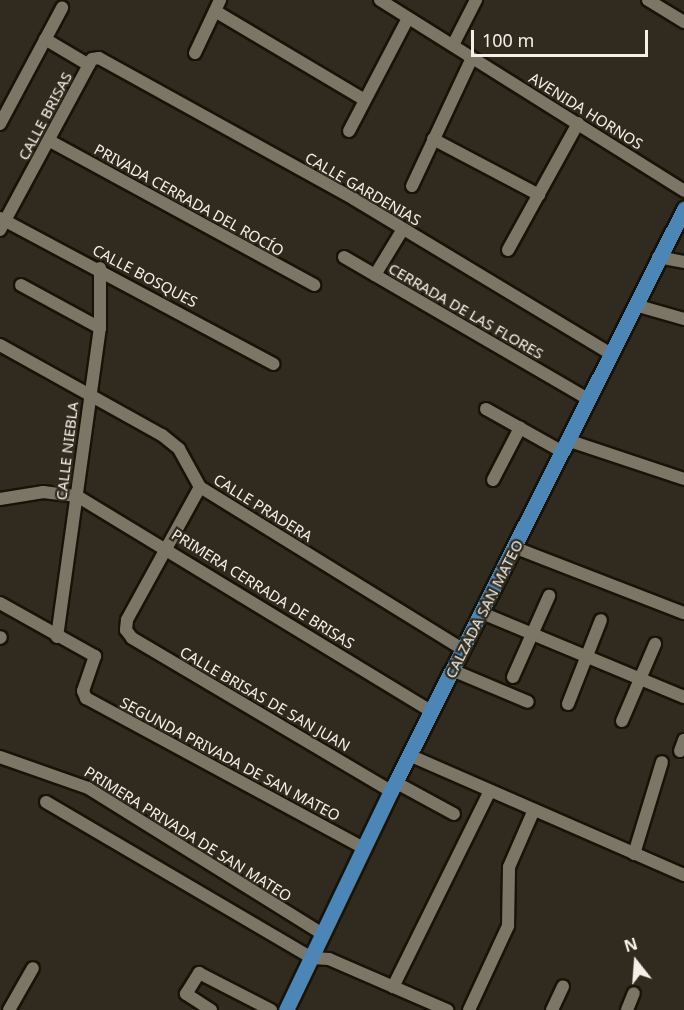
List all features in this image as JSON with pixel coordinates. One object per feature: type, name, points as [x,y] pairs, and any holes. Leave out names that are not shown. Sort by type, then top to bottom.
[{"type":"main road","name":"CALZADA SAN MATEO","points":[[286,1010],[393,786],[516,548],[564,446],[684,209]]},
{"type":"street","name":"AVENIDA HORNOS","points":[[380,0],[684,191]]},
{"type":"street","points":[[453,45],[476,0]]},
{"type":"street","points":[[648,0],[684,22]]},
{"type":"street","points":[[195,53],[217,5],[365,100]]},
{"type":"street","points":[[0,124],[62,8]]},
{"type":"street","points":[[349,131],[408,18]]},
{"type":"street","name":"CALLE GARDENIAS","points":[[45,39],[92,61],[403,230],[611,354]]},
{"type":"street","points":[[412,186],[472,58]]},
{"type":"street","name":"CALLE BRISAS","points":[[2,223],[50,141],[92,61]]},
{"type":"street","points":[[508,250],[578,123]]},
{"type":"street","points":[[433,139],[538,195]]},
{"type":"street","name":"PRIVADA CERRADA DEL ROCÍO","points":[[50,141],[314,285]]},
{"type":"street","name":"CALLE BOSQUES","points":[[2,223],[100,268],[274,364]]},
{"type":"street","name":"CERRADA DE LAS FLORES","points":[[403,230],[375,275],[588,399]]},
{"type":"street","points":[[344,257],[375,275]]},
{"type":"street","points":[[658,257],[684,262]]},
{"type":"street","name":"CALLE NIEBLA","points":[[57,637],[100,328],[100,268]]},
{"type":"street","points":[[21,285],[100,328]]},
{"type":"street","points":[[635,305],[684,319]]},
{"type":"street","name":"CALLE PRADERA","points":[[0,345],[162,435],[179,449],[200,487],[462,650]]},
{"type":"street","points":[[486,409],[520,429],[564,446],[682,476]]},
{"type":"street","points":[[493,480],[520,429]]},
{"type":"street","points":[[167,547],[200,487]]},
{"type":"street","points":[[0,500],[43,492],[77,496]]},
{"type":"street","name":"PRIMERA CERRADA DE BRISAS","points":[[77,496],[167,547],[431,711]]},
{"type":"street","name":"CALLE BRISAS DE SAN JUAN","points":[[167,547],[127,620],[126,630],[132,638],[393,786],[454,814]]},
{"type":"street","points":[[516,548],[684,613]]},
{"type":"street","points":[[513,677],[549,596]]},
{"type":"street","points":[[0,603],[57,637]]},
{"type":"street","points":[[482,613],[684,697]]},
{"type":"street","points":[[568,704],[601,620]]},
{"type":"street","name":"SEGUNDA PRIVADA DE SAN MATEO","points":[[57,637],[95,656],[83,695],[363,848]]},
{"type":"street","points":[[621,721],[656,644]]},
{"type":"street","points":[[452,670],[528,702]]},
{"type":"street","points":[[409,755],[533,812],[684,875]]},
{"type":"street","name":"PRIMERA PRIVADA DE SAN MATEO","points":[[0,757],[88,788],[323,934]]},
{"type":"street","points":[[634,854],[662,762]]},
{"type":"street","points":[[393,987],[490,791]]},
{"type":"street","points":[[46,802],[312,958],[329,958],[447,1010]]},
{"type":"street","points":[[469,1010],[508,926],[509,867],[533,812]]},
{"type":"street","points":[[9,1010],[33,968]]},
{"type":"street","points":[[211,1010],[186,994],[199,973],[271,1010]]},
{"type":"street","points":[[552,1010],[563,986]]},
{"type":"street","points":[[627,1010],[634,993]]}]
